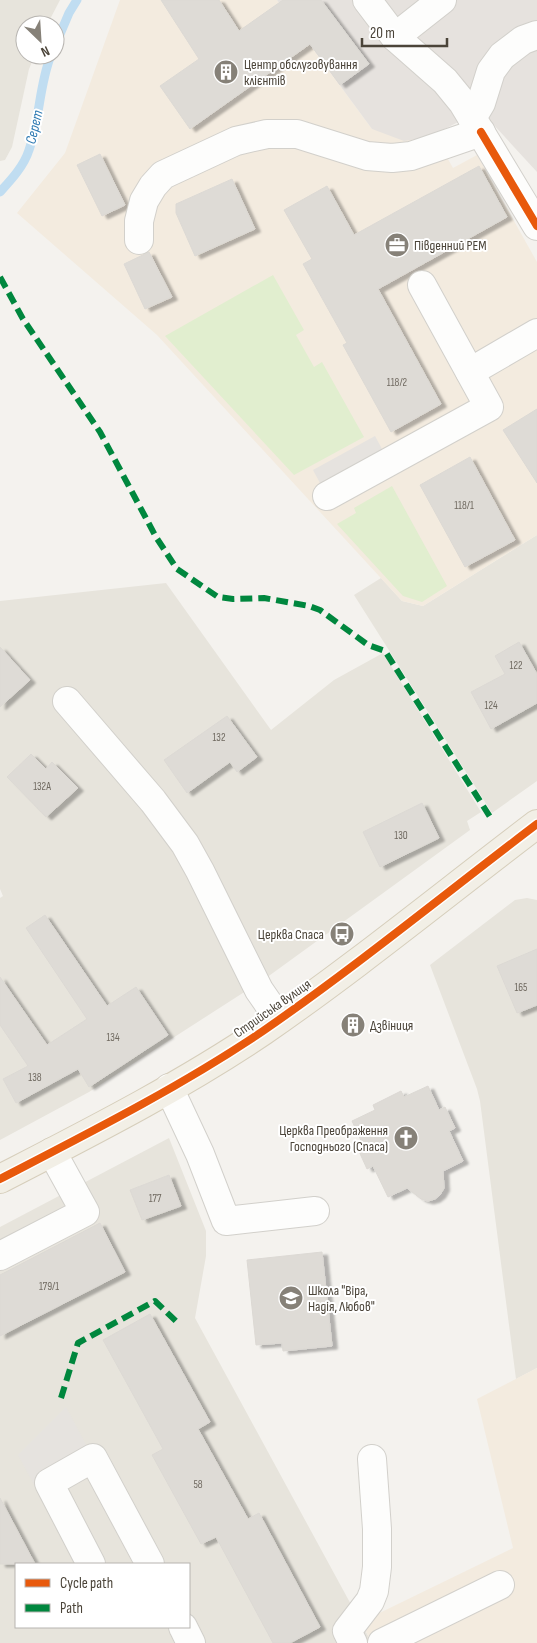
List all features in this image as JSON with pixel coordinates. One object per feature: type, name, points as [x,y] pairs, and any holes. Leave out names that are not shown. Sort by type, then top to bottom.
[{"type":"main road","name":"Стрийська вулиця","points":[[0,1179],[169,1088],[279,1019],[340,975],[537,824]]},
{"type":"street","points":[[366,0],[395,37],[445,81],[463,103],[536,220]]},
{"type":"street","points":[[395,37],[442,0]]},
{"type":"street","points":[[477,125],[481,103],[491,71],[502,56],[523,40],[537,35]]},
{"type":"street","points":[[139,240],[139,221],[144,201],[153,186],[163,175],[236,141],[267,134],[297,134],[367,156],[392,158],[411,156],[477,125]]},
{"type":"street","points":[[327,496],[489,407],[422,285]]},
{"type":"street","points":[[470,372],[537,333]]},
{"type":"street","points":[[67,701],[154,801],[185,844],[259,990],[279,1019]]},
{"type":"street","points":[[169,1088],[200,1154],[226,1221],[315,1211]]},
{"type":"street","points":[[0,1256],[85,1212],[52,1152]]},
{"type":"street","points":[[90,1563],[49,1483],[94,1458],[149,1563]]},
{"type":"street","points":[[353,1643],[347,1631],[370,1601],[374,1591],[377,1567],[377,1529],[372,1459]]},
{"type":"street","points":[[382,1643],[500,1585]]},
{"type":"street","points":[[184,1628],[191,1643]]},
{"type":"shaded area","points":[[0,0],[60,0],[52,15],[15,15],[15,65],[31,65],[12,147],[5,160],[0,161]]},
{"type":"shaded area","points":[[120,0],[277,0],[372,129],[429,137],[445,154],[453,168],[477,155],[537,262],[537,318],[531,322],[537,331],[537,535],[423,606],[402,601],[157,335],[17,213],[65,153]]},
{"type":"shaded area","points":[[277,0],[537,0],[537,172],[470,99],[466,118],[429,137],[404,141],[372,129]]},
{"type":"shaded area","points":[[375,436],[389,462],[327,496],[313,470]]},
{"type":"shaded area","points":[[537,535],[537,781],[492,813],[354,595],[381,578],[402,601],[423,606]]},
{"type":"shaded area","points":[[166,583],[271,730],[334,680],[383,653],[481,812],[467,821],[470,830],[266,978],[89,1092],[0,1140],[0,898],[3,896],[0,889],[0,601]]},
{"type":"shaded area","points":[[527,898],[537,900],[537,1368],[516,1379],[480,1101],[430,965],[515,900]]},
{"type":"shaded area","points":[[169,1138],[206,1231],[206,1256],[195,1318],[372,1643],[0,1643],[0,1227]]},
{"type":"shaded area","points":[[537,1368],[537,1643],[372,1643],[361,1622],[513,1548],[477,1399]]},
{"type":"shaded area","points":[[66,1407],[93,1458],[37,1490],[18,1455]]},
{"type":"green space","points":[[273,275],[304,330],[296,335],[314,367],[322,362],[364,437],[294,475],[165,336]]},
{"type":"green space","points":[[392,486],[447,586],[422,602],[403,596],[337,524],[356,513],[354,508]]},
{"type":"building","points":[[161,0],[219,0],[239,31],[283,0],[321,0],[369,64],[340,85],[310,44],[190,129],[160,86],[199,59]]},
{"type":"building","points":[[100,154],[125,205],[102,216],[77,165]]},
{"type":"building","points":[[479,166],[507,217],[378,289],[441,404],[391,432],[343,345],[347,343],[303,264],[312,259],[284,210],[327,186],[354,235]]},
{"type":"building","points":[[232,179],[255,229],[195,256],[176,213],[176,204]]},
{"type":"building","points":[[149,252],[172,297],[145,309],[124,264]]},
{"type":"building","points":[[537,409],[537,483],[503,430]]},
{"type":"building","points":[[470,457],[515,540],[465,567],[420,485]]},
{"type":"building","points":[[519,642],[537,674],[537,703],[491,729],[471,692],[505,674],[495,656]]},
{"type":"building","points":[[0,647],[30,680],[0,707]]},
{"type":"building","points":[[227,716],[257,757],[237,772],[230,762],[187,793],[164,760]]},
{"type":"building","points":[[31,754],[46,769],[52,762],[78,788],[46,817],[7,777]]},
{"type":"building","points":[[422,803],[439,838],[380,867],[363,832]]},
{"type":"building","points":[[45,915],[107,1006],[136,987],[168,1035],[89,1087],[78,1069],[16,1103],[3,1079],[28,1066],[0,1025],[0,977],[47,1045],[87,1019],[26,928]]},
{"type":"building","points":[[537,949],[537,1005],[517,1013],[497,966]]},
{"type":"building","name":"Церква Преображення Господнього (Спаса)","points":[[428,1086],[439,1110],[445,1107],[455,1128],[449,1131],[463,1161],[443,1171],[444,1188],[435,1199],[428,1201],[421,1199],[407,1188],[388,1197],[373,1166],[367,1169],[357,1147],[363,1145],[352,1121],[375,1110],[373,1105],[401,1091],[404,1097]]},
{"type":"building","points":[[169,1175],[181,1206],[142,1220],[130,1190]]},
{"type":"building","points":[[100,1223],[125,1272],[0,1336],[0,1275]]},
{"type":"building","points":[[322,1252],[332,1346],[283,1351],[282,1343],[256,1345],[247,1260]]},
{"type":"building","points":[[150,1314],[210,1422],[198,1429],[248,1519],[259,1513],[320,1627],[290,1643],[273,1643],[216,1537],[201,1544],[152,1455],[163,1449],[103,1340]]},
{"type":"building","points":[[0,1498],[34,1563],[0,1564]]},
{"type":"waterway","name":"Серет","points":[[65,22],[77,0]]},
{"type":"waterway","name":"Серет","points":[[0,192],[13,178],[27,156],[33,138],[47,65]]},
{"type":"marked path","points":[[0,277],[23,319],[100,432],[156,537],[177,569],[218,597],[233,599],[264,598],[309,606],[320,610],[368,645],[385,651],[492,820]]},
{"type":"marked path","points":[[61,1398],[78,1343],[155,1301],[180,1325]]},
{"type":"cycle path","points":[[481,132],[537,226]]},
{"type":"cycle path","points":[[0,1179],[100,1127],[232,1052],[367,955],[537,824]]},
{"type":"place","name":"Центр обслуговування клієнтів","points":[[226,72]]},
{"type":"place","name":"Південний РЕМ","points":[[397,245]]},
{"type":"place","name":"Церква Спаса","points":[[342,934]]},
{"type":"place","name":"Дзвіниця","points":[[353,1025]]},
{"type":"place","name":"Церква Преображення Господнього (Спаса)","points":[[406,1138]]},
{"type":"place","name":"Школа \"Віра, Надія, Любов\"","points":[[291,1298]]}]
